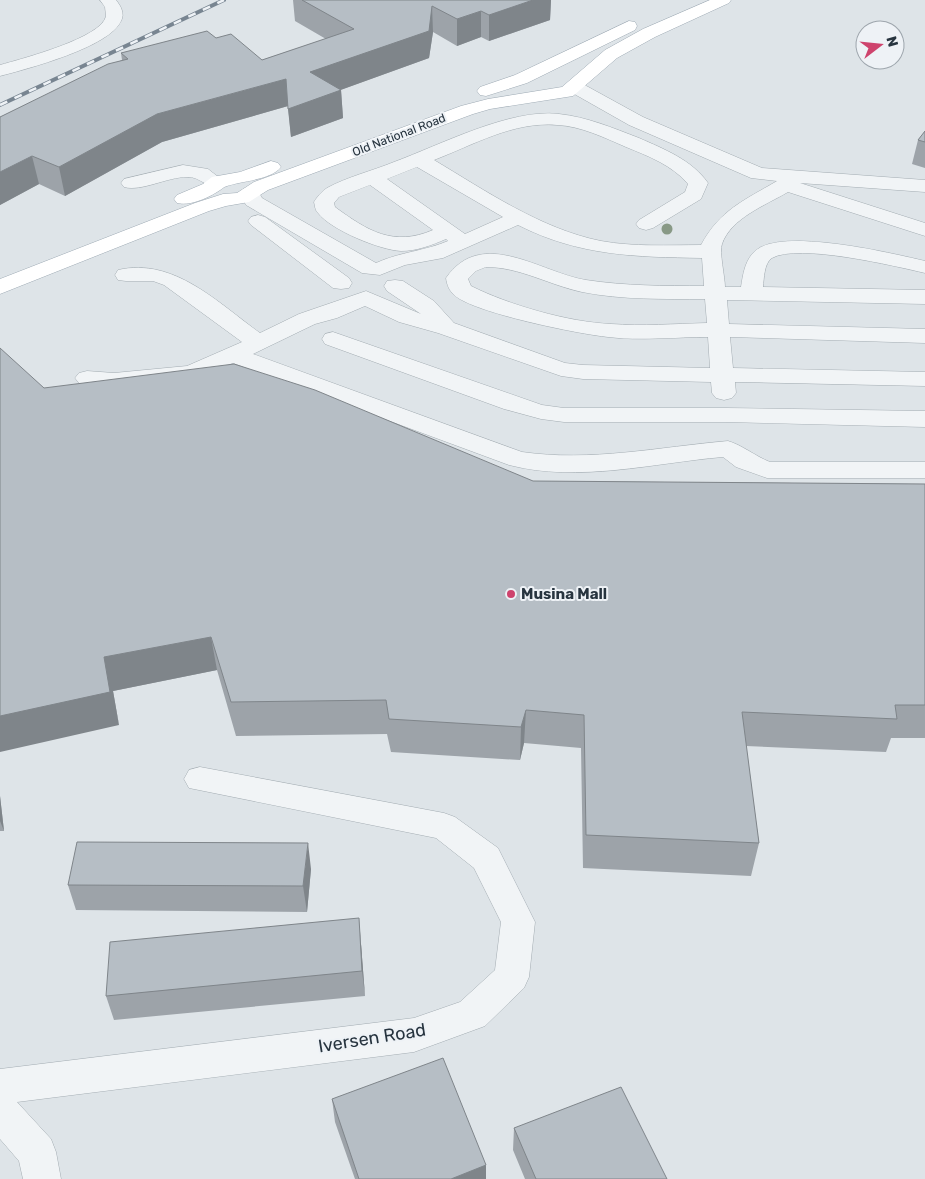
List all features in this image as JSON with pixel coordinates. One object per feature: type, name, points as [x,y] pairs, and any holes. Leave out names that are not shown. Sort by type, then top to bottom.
[{"type":"main road","name":"Old National Road","points":[[528,75],[686,0]]},
{"type":"main road","name":"Old National Road","points":[[221,190],[242,198],[250,192],[467,110],[488,104],[567,92],[611,54],[649,33],[723,0]]},
{"type":"main road","name":"Old National Road","points":[[0,269],[221,190],[244,177],[528,75],[546,70],[568,74],[574,79],[575,86]]},
{"type":"main road","points":[[528,75],[520,84],[530,92],[553,95]]},
{"type":"main road","name":"Old National Road","points":[[0,287],[202,207],[221,190]]},
{"type":"street","points":[[0,71],[83,43],[105,32],[113,22],[115,13],[108,0]]},
{"type":"street","points":[[575,86],[636,121]]},
{"type":"street","points":[[553,95],[636,121],[785,185],[925,230]]},
{"type":"street","points":[[520,217],[456,236],[409,245],[392,244],[376,239],[326,210],[324,202],[329,195],[509,124],[549,119],[590,126],[672,161],[684,168],[698,183],[694,195],[646,224]]},
{"type":"street","points":[[418,159],[520,217],[543,228],[601,247],[632,250],[712,252]]},
{"type":"street","points":[[131,183],[190,171],[201,173],[240,207],[341,285],[348,294],[407,317],[446,328],[561,369],[603,374],[925,379]]},
{"type":"street","points":[[758,174],[925,186]]},
{"type":"street","points":[[373,178],[456,236]]},
{"type":"street","points":[[728,449],[712,245],[724,225],[735,214],[785,185]]},
{"type":"street","points":[[250,192],[253,201],[385,277],[426,306],[446,328]]},
{"type":"street","points":[[308,318],[318,304],[341,285],[344,277],[351,272],[385,277],[418,271],[456,236]]},
{"type":"street","points":[[751,294],[756,265],[763,255],[780,249],[852,252],[925,267]]},
{"type":"street","points":[[925,297],[630,291],[573,284],[510,262],[493,259],[480,260],[472,264],[460,272],[457,278],[458,285],[464,290],[488,303],[580,327],[610,331],[718,330],[925,336]]},
{"type":"street","points":[[126,276],[146,274],[165,277],[178,284],[258,343]]},
{"type":"street","points":[[87,378],[114,380],[191,373],[233,355],[308,318],[328,313],[364,299],[386,294],[393,289],[385,277]]},
{"type":"street","points":[[333,339],[512,404],[541,412],[564,415],[726,415],[925,419]]},
{"type":"street","points":[[233,355],[518,459],[536,463],[628,461],[728,449],[751,464],[767,470],[925,470]]},
{"type":"street","name":"Iversen Road","points":[[0,1087],[414,1035],[472,1014],[512,977],[518,922],[486,858],[444,826],[200,779]]},
{"type":"street","points":[[0,1111],[37,1152],[42,1179]]},
{"type":"building","points":[[302,0],[533,0],[489,15],[481,11],[457,19],[432,6],[429,31],[310,72],[341,90],[288,109],[286,79],[157,114],[59,167],[32,156],[0,172],[0,117],[108,64],[128,59],[121,53],[207,31],[216,38],[231,34],[262,60],[354,29]]},
{"type":"building","points":[[925,131],[925,142],[918,140]]},
{"type":"building","name":"Musina Mall","points":[[0,348],[44,388],[234,364],[315,390],[533,481],[925,484],[925,705],[895,705],[897,719],[742,712],[759,843],[586,835],[584,715],[526,710],[521,727],[389,719],[386,700],[231,702],[211,637],[104,657],[110,692],[0,716]]},
{"type":"building","points":[[77,842],[308,843],[303,886],[68,885]]},
{"type":"building","points":[[359,918],[362,971],[106,996],[110,942]]},
{"type":"building","points":[[443,1058],[486,1165],[451,1179],[359,1179],[332,1099]]},
{"type":"building","points":[[621,1087],[667,1179],[536,1179],[514,1128]]},
{"type":"railway","points":[[0,105],[224,0]]},
{"type":"place","name":"Musina Mall","points":[[511,594]]}]
